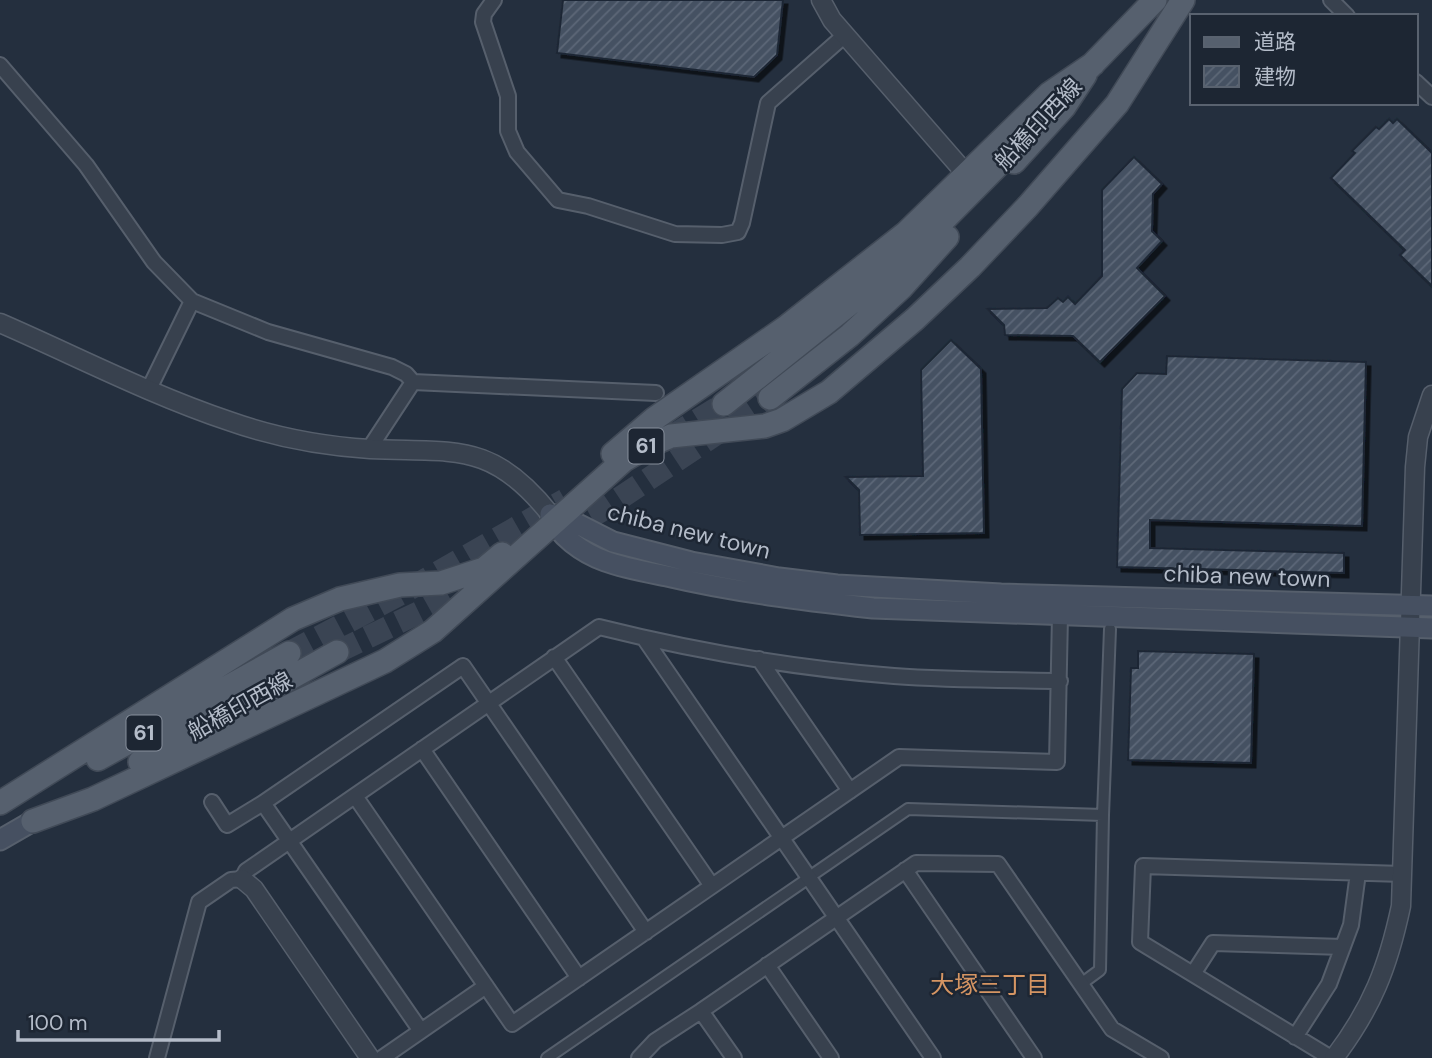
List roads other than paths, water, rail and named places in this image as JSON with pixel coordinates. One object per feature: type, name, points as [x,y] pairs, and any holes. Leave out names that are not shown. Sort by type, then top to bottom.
[{"type":"main road","name":"61","points":[[555,518],[613,454],[654,419],[824,298],[906,233],[1049,94],[1093,64],[1155,0]]},
{"type":"main road","name":"61","points":[[33,821],[93,799],[385,661],[433,631],[555,518],[624,460],[648,446],[671,436],[765,426],[782,420],[829,392],[915,319],[970,267],[1028,206],[1117,104],[1183,0]]},
{"type":"main road","name":"船橋印西線","points":[[770,398],[850,335],[901,288],[1064,107],[1093,64]]},
{"type":"main road","name":"船橋印西線","points":[[724,404],[902,262],[989,176],[1093,64]]},
{"type":"main road","name":"chiba new town","points":[[555,518],[613,542],[691,562],[779,578],[1066,609],[1432,628]]},
{"type":"main road","points":[[0,803],[293,619],[340,598],[400,585],[441,583],[484,569],[555,518]]},
{"type":"main road","name":"chiba new town","points":[[1066,609],[1432,606]]},
{"type":"main road","name":"船橋印西線","points":[[33,821],[337,652]]},
{"type":"main road","name":"船橋印西線","points":[[0,813],[289,653]]},
{"type":"main road","points":[[0,840],[33,821]]},
{"type":"street","points":[[494,0],[484,14],[483,22],[508,96],[508,131],[517,152],[558,200],[588,206],[675,234],[738,232],[768,103],[845,35]]},
{"type":"street","points":[[821,0],[832,20],[967,175]]},
{"type":"street","points":[[1331,0],[1345,14]]},
{"type":"street","points":[[0,65],[86,165],[154,262],[192,301],[268,332],[392,367],[406,374],[412,382]]},
{"type":"street","points":[[1418,84],[1432,97]]},
{"type":"street","points":[[149,389],[192,301]]},
{"type":"street","points":[[0,323],[149,389],[230,422],[269,433],[318,443],[369,449],[426,450],[471,455],[508,472],[524,483],[555,518]]},
{"type":"street","points":[[369,449],[412,382]]},
{"type":"street","points":[[412,382],[656,393]]},
{"type":"street","points":[[1403,874],[1143,866],[1140,942],[1333,1058],[1364,1016],[1377,991],[1395,937],[1401,906],[1403,874],[1410,627],[1418,437],[1432,395]]},
{"type":"street","points":[[355,796],[512,1024],[899,757],[1057,761],[1066,609]]},
{"type":"street","points":[[242,879],[246,872],[598,627],[674,645],[816,668],[894,676],[1060,681]]},
{"type":"street","points":[[1081,984],[1100,970],[1102,816],[1110,629]]},
{"type":"street","points":[[644,638],[933,1058]]},
{"type":"street","points":[[554,657],[712,886]]},
{"type":"street","points":[[759,659],[850,791]]},
{"type":"street","points":[[212,802],[227,825],[463,666],[646,932]]},
{"type":"street","points":[[422,749],[579,978]]},
{"type":"street","points":[[263,803],[421,1031]]},
{"type":"street","points":[[815,873],[908,809],[1102,816]]},
{"type":"street","points":[[639,1058],[655,1041],[916,863],[998,864],[1112,1029],[1161,1058]]},
{"type":"street","points":[[905,870],[1034,1058]]},
{"type":"street","points":[[1295,1037],[1329,984],[1351,925],[1358,873]]},
{"type":"street","points":[[157,1058],[199,902],[231,880],[242,879],[254,889],[370,1058]]},
{"type":"street","points":[[547,1058],[803,882]]},
{"type":"street","points":[[1193,974],[1213,943],[1343,947]]},
{"type":"street","points":[[767,965],[831,1058]]},
{"type":"street","points":[[382,1058],[486,986]]},
{"type":"street","points":[[701,1011],[734,1058]]},
{"type":"street","points":[[1131,1058],[1145,1048]]},
{"type":"tunnel","points":[[561,533],[599,512],[770,398]]},
{"type":"tunnel","points":[[669,438],[724,404]]},
{"type":"tunnel","points":[[289,653],[404,592],[565,500]]},
{"type":"tunnel","points":[[337,652],[420,612],[488,574]]},
{"type":"district","name":"大塚三丁目","points":[[990,984]]}]
